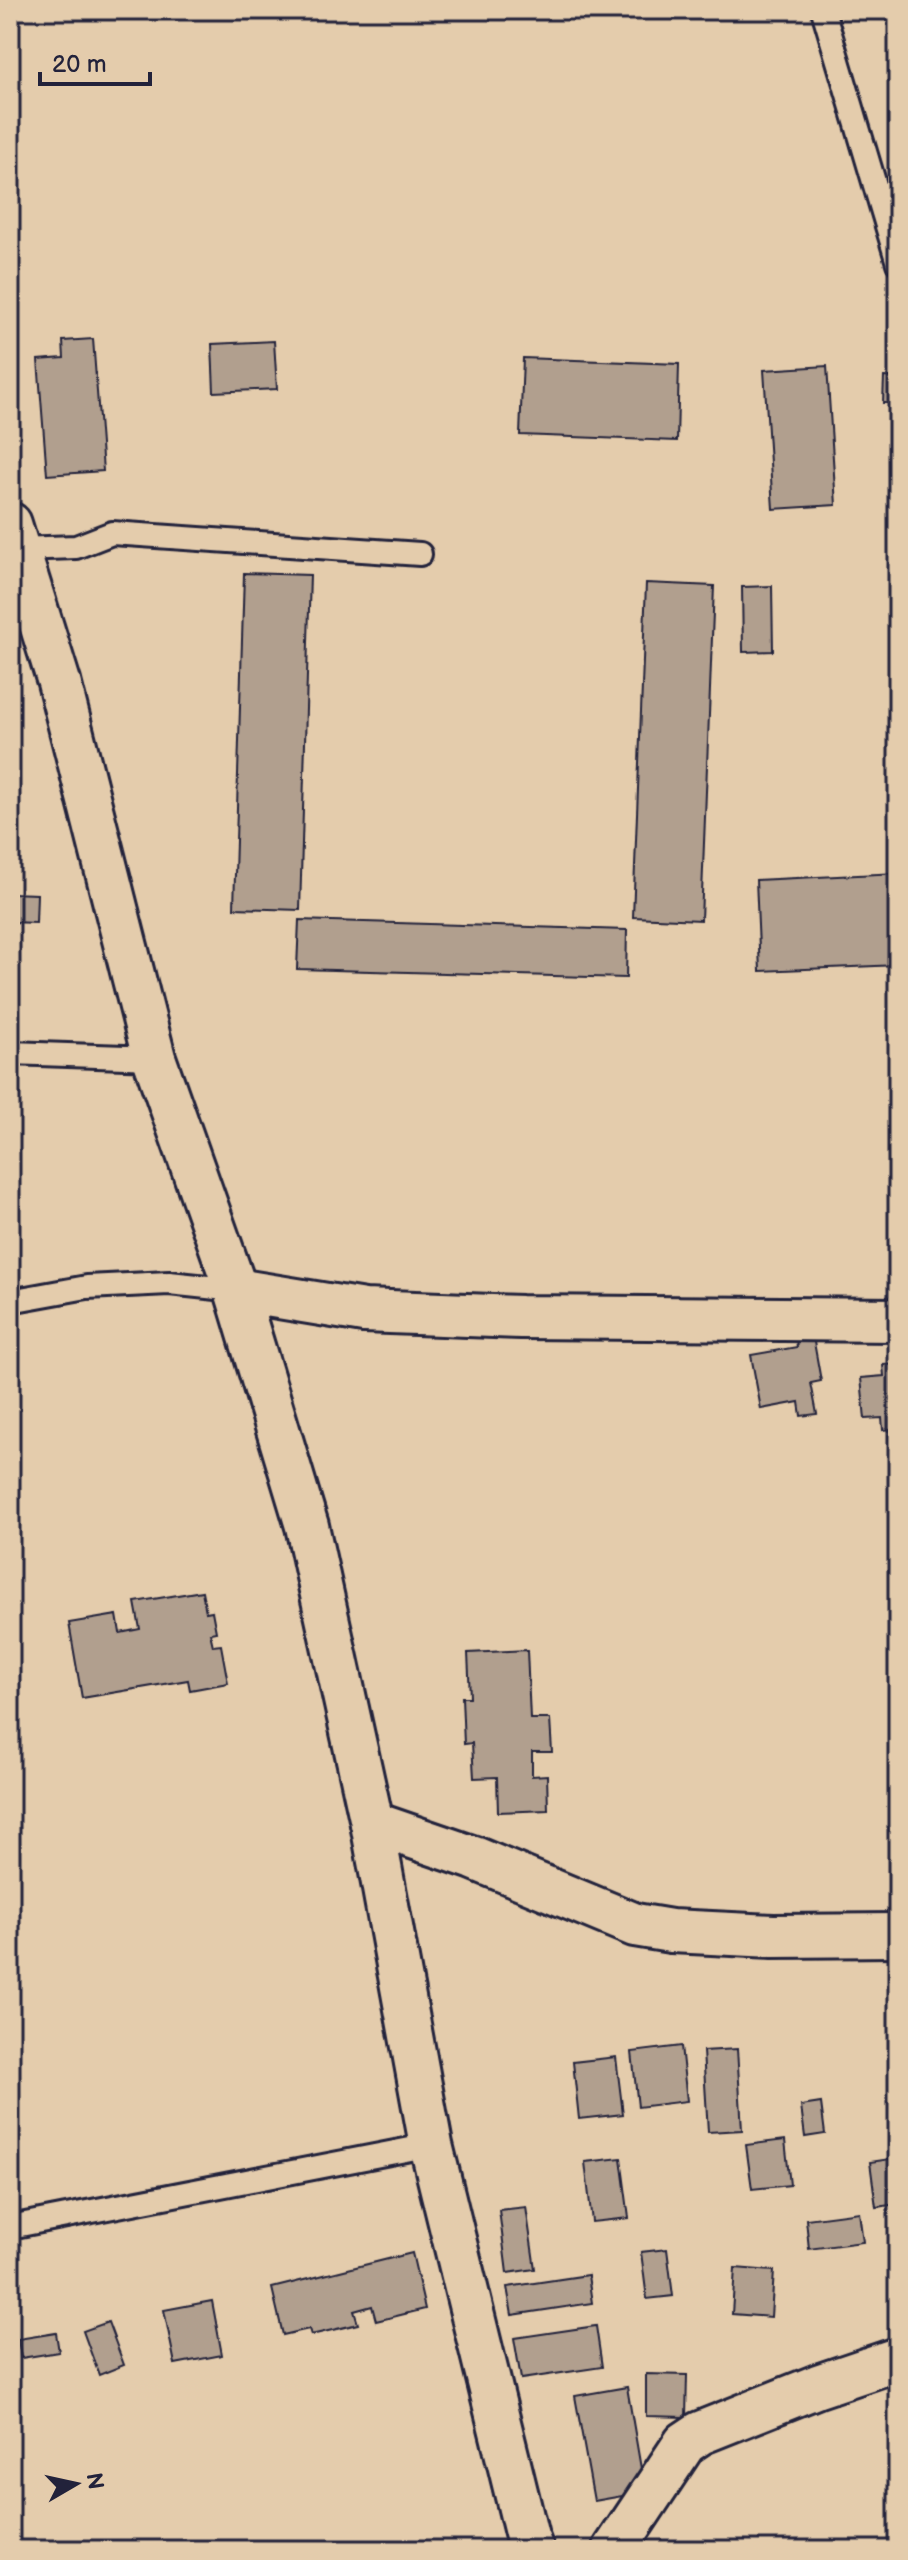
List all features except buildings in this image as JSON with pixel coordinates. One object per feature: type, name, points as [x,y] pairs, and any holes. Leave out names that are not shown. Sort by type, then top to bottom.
[{"type":"street","points":[[14,536],[59,682],[154,1058],[236,1290],[307,1526],[372,1823],[431,2145],[532,2550]]},
{"type":"street","points":[[236,1290],[364,1311],[521,1317],[898,1320]]},
{"type":"street","points":[[372,1823],[474,1858],[635,1925],[671,1931],[773,1936],[898,1935]]},
{"type":"street","points":[[614,2550],[685,2443],[700,2433],[818,2386],[898,2359]]},
{"type":"lane","points":[[823,10],[898,263]]},
{"type":"lane","points":[[14,536],[76,547],[112,533],[420,554]]},
{"type":"lane","points":[[10,1053],[154,1058]]},
{"type":"lane","points":[[10,1301],[87,1287],[155,1283],[236,1290]]},
{"type":"lane","points":[[10,2227],[431,2145]]}]
